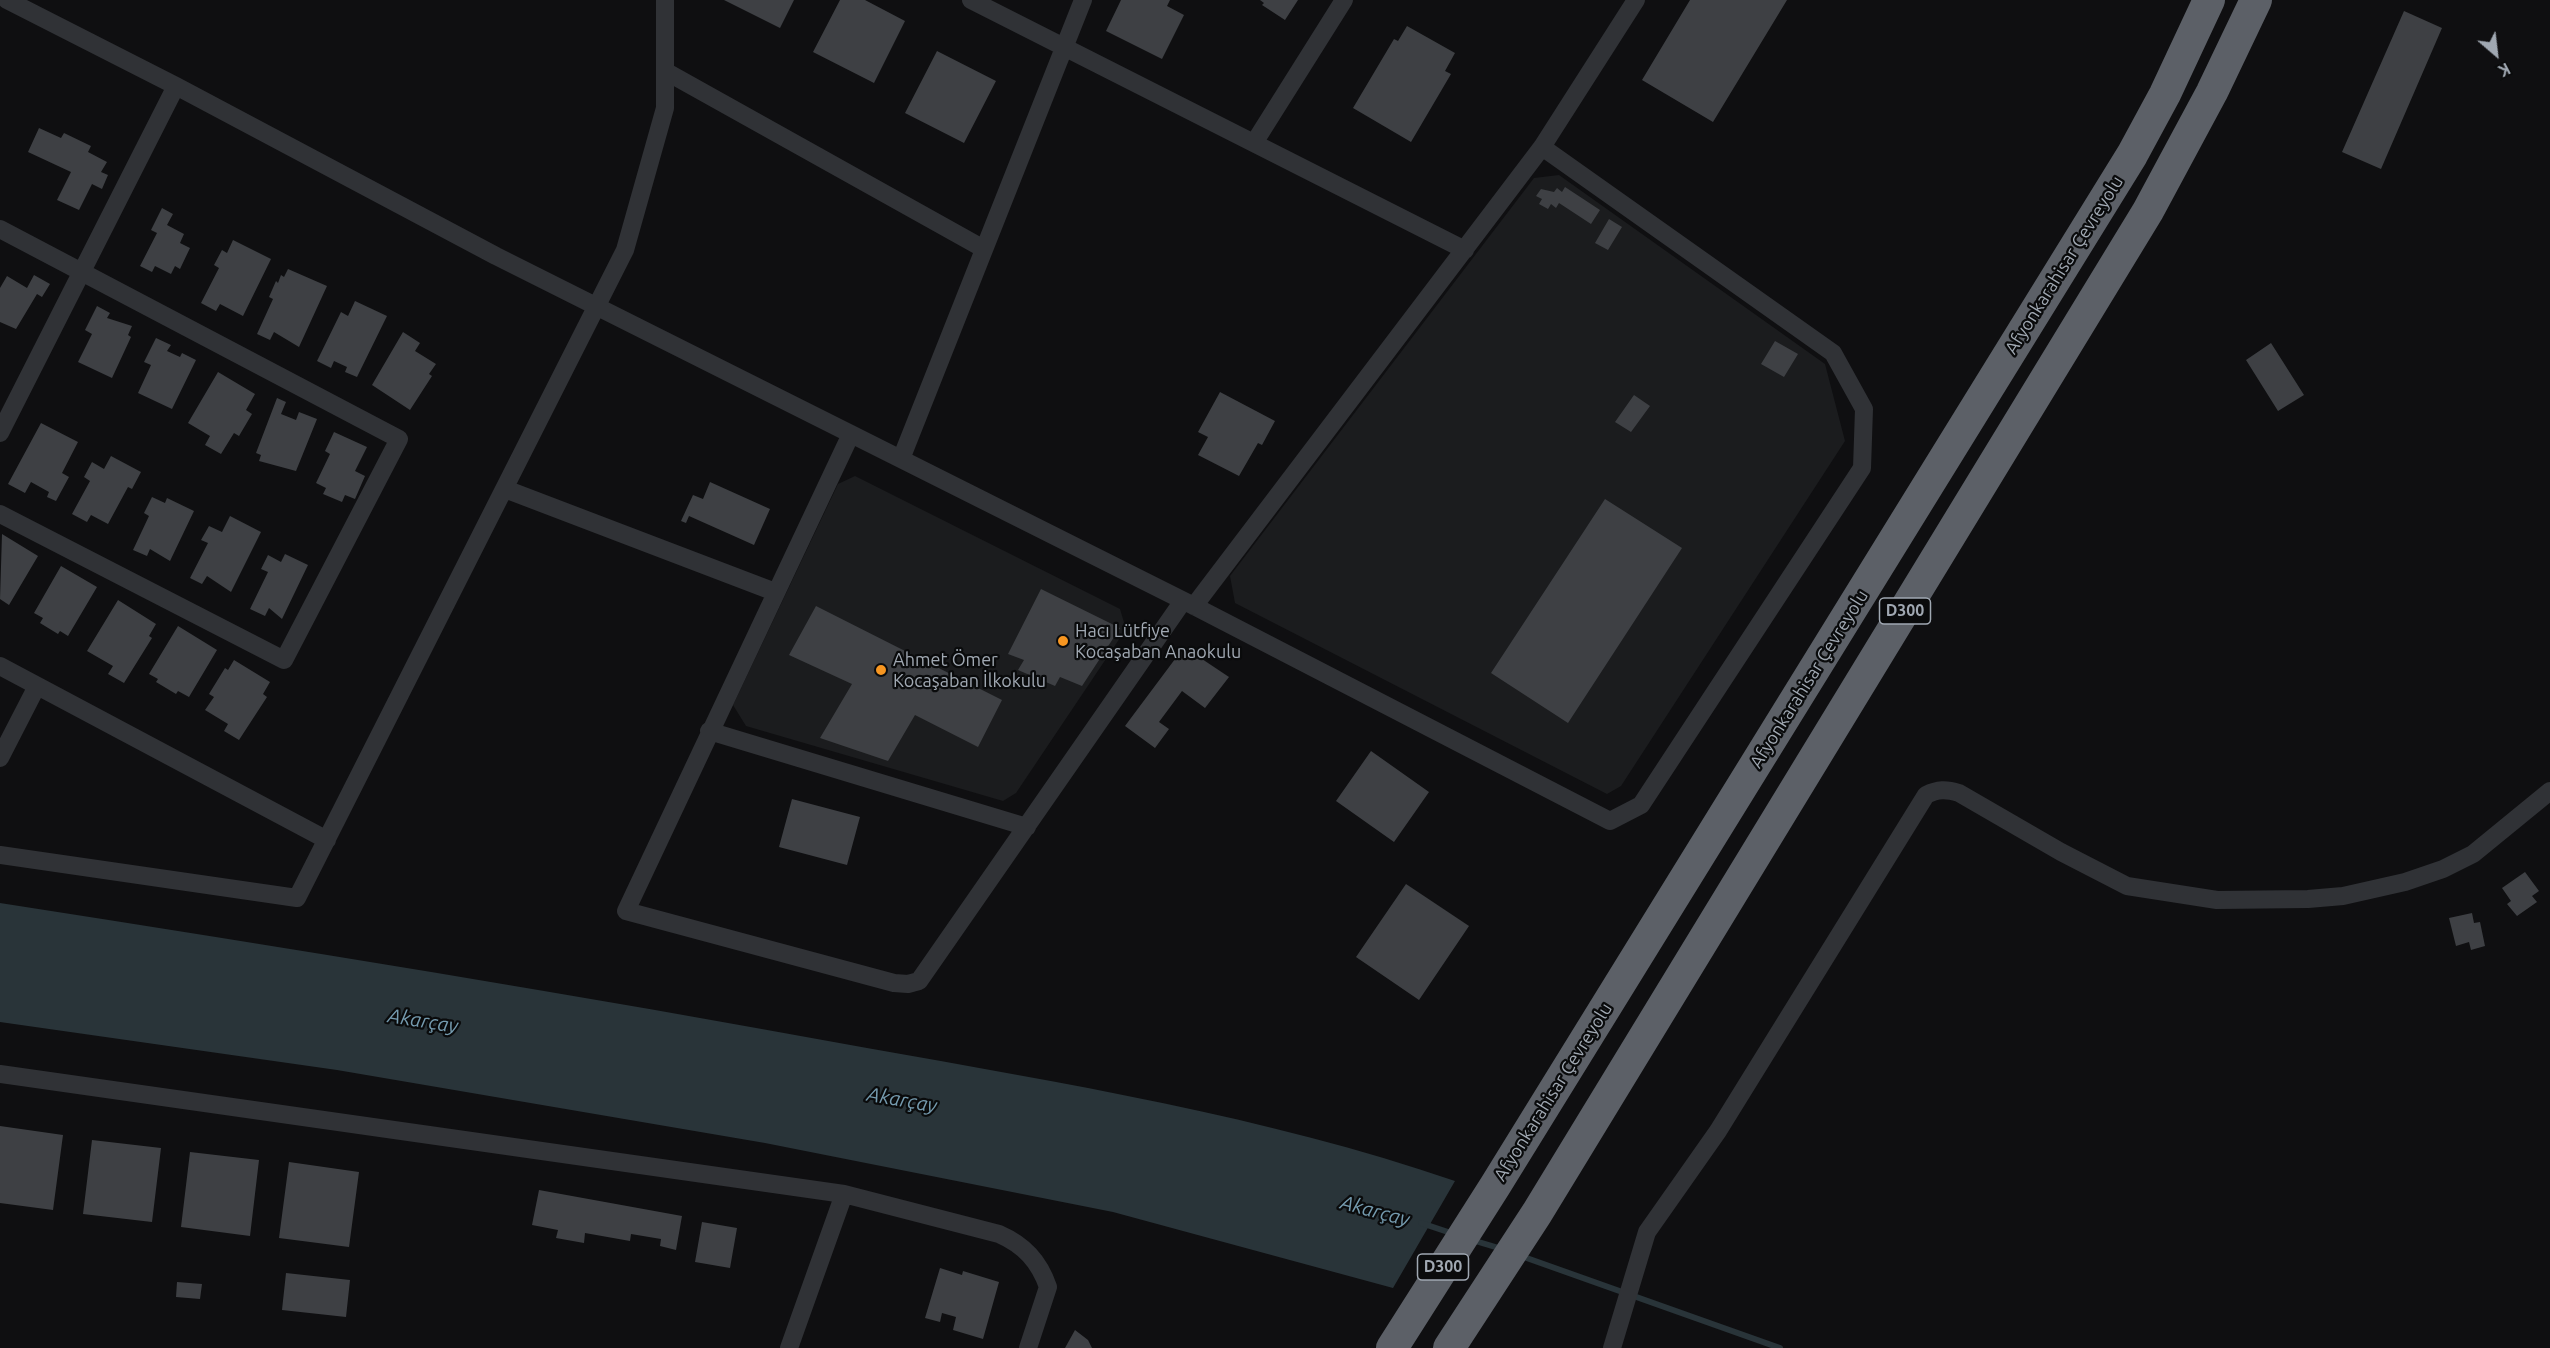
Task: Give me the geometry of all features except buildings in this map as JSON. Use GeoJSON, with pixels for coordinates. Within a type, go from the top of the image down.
{"type":"FeatureCollection","features":[{"type":"Feature","properties":{"kind":"highway","name":"Afyonkarahisar Çevreyolu"},"geometry":{"type":"LineString","coordinates":[[1392,1348],[1495,1186],[2132,155],[2165,94],[2209,0]]}},
{"type":"Feature","properties":{"kind":"highway","name":"D300"},"geometry":{"type":"LineString","coordinates":[[1449,1348],[1537,1212],[2148,212],[2212,92],[2256,0]]}},
{"type":"Feature","properties":{"kind":"street"},"geometry":{"type":"LineString","coordinates":[[7,0],[598,307],[1188,603],[1610,821],[1641,805],[1862,468],[1864,409],[1833,353],[1542,147]]}},
{"type":"Feature","properties":{"kind":"street"},"geometry":{"type":"LineString","coordinates":[[0,855],[297,898],[598,307],[628,239],[665,108],[665,0]]}},
{"type":"Feature","properties":{"kind":"street"},"geometry":{"type":"LineString","coordinates":[[971,0],[1465,250]]}},
{"type":"Feature","properties":{"kind":"street"},"geometry":{"type":"LineString","coordinates":[[901,459],[1083,0]]}},
{"type":"Feature","properties":{"kind":"street"},"geometry":{"type":"LineString","coordinates":[[1254,143],[1344,0]]}},
{"type":"Feature","properties":{"kind":"street"},"geometry":{"type":"LineString","coordinates":[[851,434],[626,910],[894,983],[908,984],[919,981],[926,973],[1027,827],[1188,603],[1465,250],[1542,147],[1636,0]]}},
{"type":"Feature","properties":{"kind":"street"},"geometry":{"type":"LineString","coordinates":[[665,71],[984,249]]}},
{"type":"Feature","properties":{"kind":"street"},"geometry":{"type":"LineString","coordinates":[[0,433],[176,86]]}},
{"type":"Feature","properties":{"kind":"street"},"geometry":{"type":"LineString","coordinates":[[0,229],[399,439],[284,660],[0,514]]}},
{"type":"Feature","properties":{"kind":"street"},"geometry":{"type":"LineString","coordinates":[[505,489],[775,592]]}},
{"type":"Feature","properties":{"kind":"street"},"geometry":{"type":"LineString","coordinates":[[0,666],[327,840]]}},
{"type":"Feature","properties":{"kind":"street"},"geometry":{"type":"LineString","coordinates":[[0,758],[37,686]]}},
{"type":"Feature","properties":{"kind":"street"},"geometry":{"type":"LineString","coordinates":[[709,731],[1027,827]]}},
{"type":"Feature","properties":{"kind":"street"},"geometry":{"type":"LineString","coordinates":[[1612,1348],[1647,1232],[1718,1131],[1919,802],[1935,790],[1947,789],[1959,793],[2061,852],[2127,886],[2217,900],[2308,899],[2343,896],[2405,882],[2443,869],[2473,854],[2550,791]]}},
{"type":"Feature","properties":{"kind":"street"},"geometry":{"type":"LineString","coordinates":[[0,1074],[844,1194],[999,1234],[1022,1246],[1039,1265],[1048,1287],[1028,1348]]}},
{"type":"Feature","properties":{"kind":"street"},"geometry":{"type":"LineString","coordinates":[[789,1348],[844,1194]]}},
{"type":"Feature","properties":{"kind":"shaded area"},"geometry":{"type":"Polygon","coordinates":[[[1559,175],[1825,364],[1845,441],[1621,786],[1607,794],[1235,603],[1230,576],[1534,178],[1559,175]]]}},
{"type":"Feature","properties":{"kind":"shaded area"},"geometry":{"type":"Polygon","coordinates":[[[855,476],[1120,609],[1126,629],[1016,793],[1003,801],[746,726],[733,705],[838,484],[855,476]]]}},
{"type":"Feature","properties":{"kind":"water"},"geometry":{"type":"Polygon","coordinates":[[[0,903],[543,991],[1089,1088],[1164,1103],[1311,1138],[1455,1181],[1393,1288],[1113,1212],[765,1143],[337,1070],[0,1022],[0,903]]]}},
{"type":"Feature","properties":{"kind":"waterway","name":"Akarçay"},"geometry":{"type":"LineString","coordinates":[[1421,1223],[1454,1234]]}},
{"type":"Feature","properties":{"kind":"waterway","name":"Akarçay"},"geometry":{"type":"LineString","coordinates":[[1472,1240],[1502,1249]]}},
{"type":"Feature","properties":{"kind":"waterway","name":"Akarçay"},"geometry":{"type":"LineString","coordinates":[[1521,1256],[1780,1348]]}},
{"type":"Feature","properties":{"kind":"place","name":"Hacı Lütfiye Kocaşaban Anaokulu"},"geometry":{"type":"Point","coordinates":[1063,641]}},
{"type":"Feature","properties":{"kind":"place","name":"Ahmet Ömer Kocaşaban İlkokulu"},"geometry":{"type":"Point","coordinates":[881,670]}}]}
